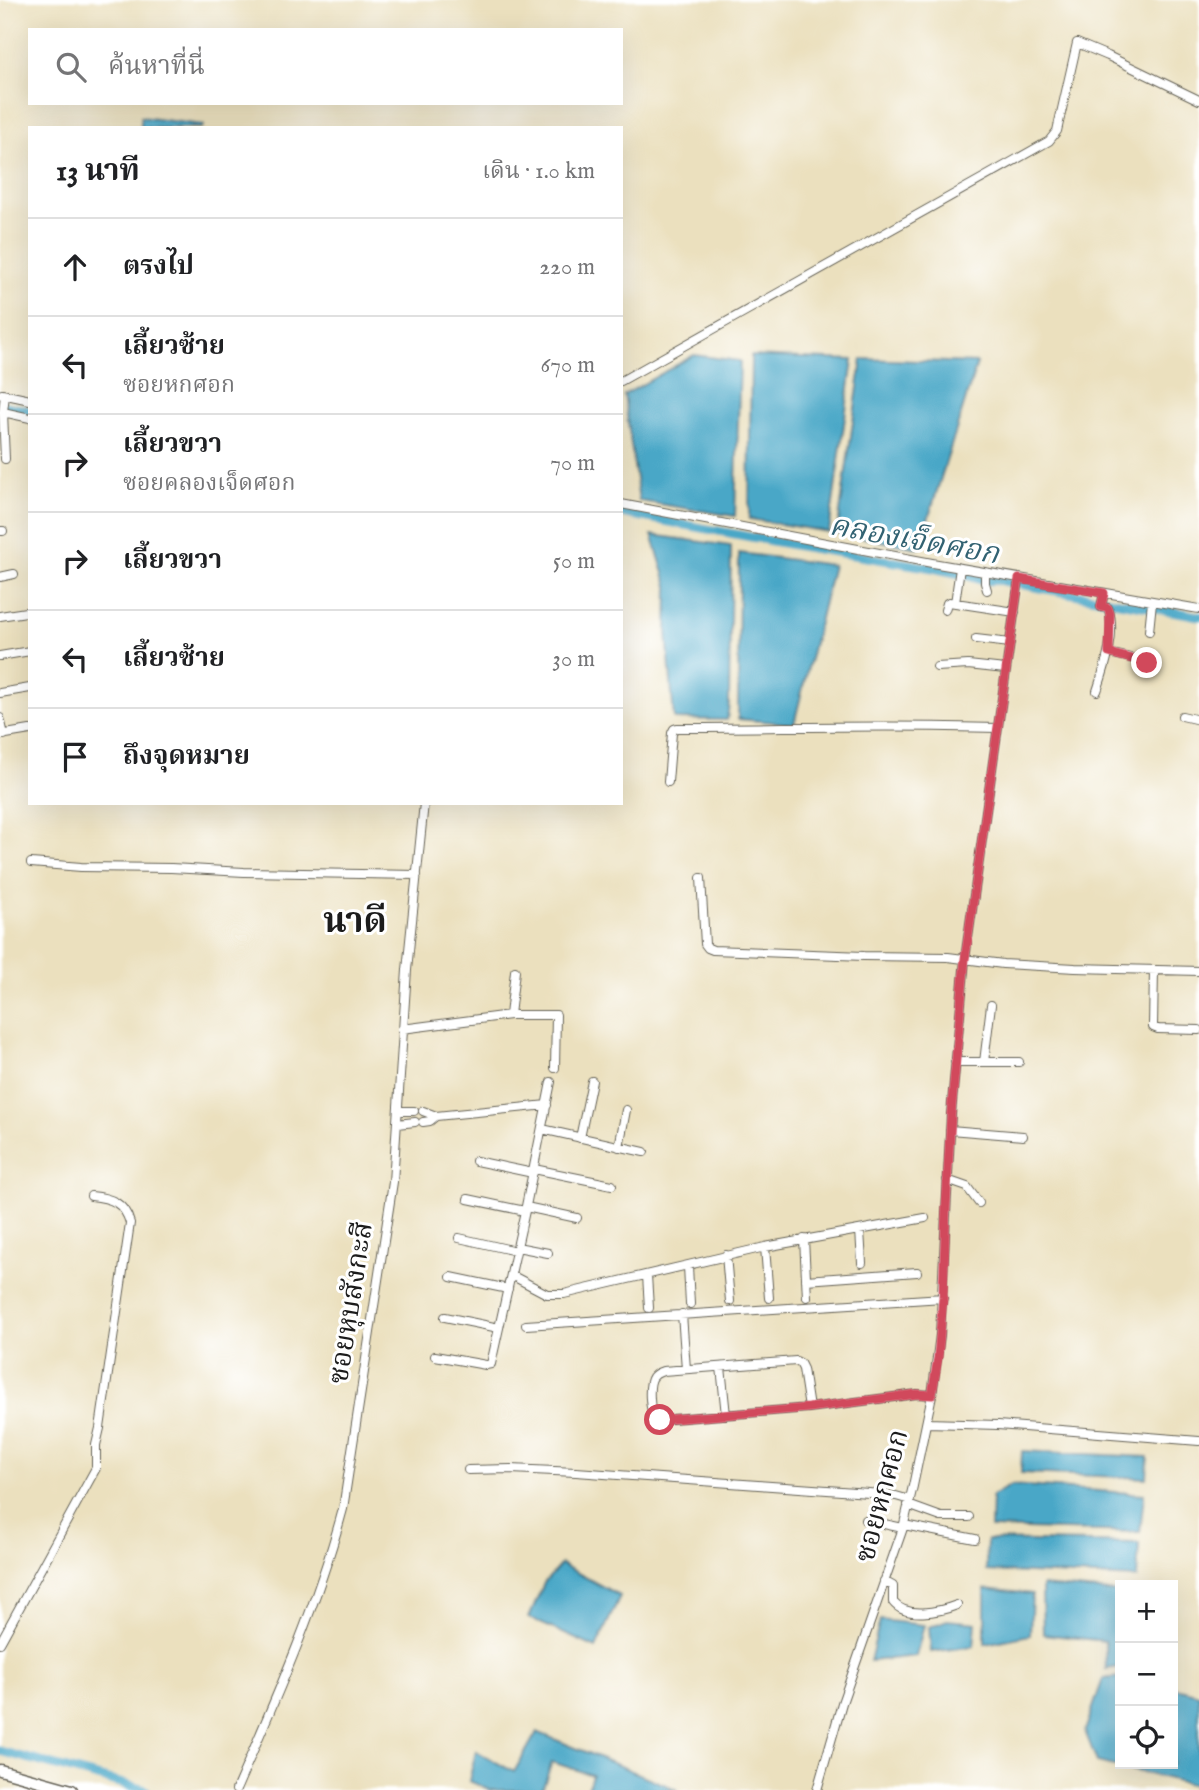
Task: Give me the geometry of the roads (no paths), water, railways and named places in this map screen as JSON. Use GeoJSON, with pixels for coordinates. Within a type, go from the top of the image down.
{"type":"FeatureCollection","features":[{"type":"Feature","properties":{"kind":"street"},"geometry":{"type":"LineString","coordinates":[[623,380],[1049,142],[1057,131],[1077,43],[1108,55],[1199,100]]}},
{"type":"Feature","properties":{"kind":"street"},"geometry":{"type":"LineString","coordinates":[[2,406],[28,400]]}},
{"type":"Feature","properties":{"kind":"street"},"geometry":{"type":"LineString","coordinates":[[2,406],[28,417]]}},
{"type":"Feature","properties":{"kind":"street"},"geometry":{"type":"LineString","coordinates":[[2,406],[5,459]]}},
{"type":"Feature","properties":{"kind":"street"},"geometry":{"type":"LineString","coordinates":[[623,504],[959,573],[986,581],[1019,579],[1103,598],[1199,609]]}},
{"type":"Feature","properties":{"kind":"street"},"geometry":{"type":"LineString","coordinates":[[955,603],[959,573]]}},
{"type":"Feature","properties":{"kind":"street"},"geometry":{"type":"LineString","coordinates":[[0,576],[14,574]]}},
{"type":"Feature","properties":{"kind":"street","name":"ซอยหกศอก"},"geometry":{"type":"LineString","coordinates":[[817,1790],[842,1703],[901,1527],[904,1500],[927,1423],[925,1394],[938,1358],[936,1299],[962,958],[997,728],[999,668],[1003,641],[1008,611],[1019,579]]}},
{"type":"Feature","properties":{"kind":"street"},"geometry":{"type":"LineString","coordinates":[[1097,691],[1109,653],[1110,614],[1108,608],[1101,607],[1103,598]]}},
{"type":"Feature","properties":{"kind":"street"},"geometry":{"type":"LineString","coordinates":[[945,610],[949,602],[1008,611]]}},
{"type":"Feature","properties":{"kind":"street"},"geometry":{"type":"LineString","coordinates":[[1149,631],[1152,602]]}},
{"type":"Feature","properties":{"kind":"street"},"geometry":{"type":"LineString","coordinates":[[0,616],[26,612]]}},
{"type":"Feature","properties":{"kind":"street"},"geometry":{"type":"LineString","coordinates":[[976,639],[1003,641]]}},
{"type":"Feature","properties":{"kind":"street"},"geometry":{"type":"LineString","coordinates":[[0,656],[28,651]]}},
{"type":"Feature","properties":{"kind":"street"},"geometry":{"type":"LineString","coordinates":[[1109,653],[1147,663]]}},
{"type":"Feature","properties":{"kind":"street"},"geometry":{"type":"LineString","coordinates":[[937,667],[968,664],[999,668]]}},
{"type":"Feature","properties":{"kind":"street"},"geometry":{"type":"LineString","coordinates":[[0,693],[28,688]]}},
{"type":"Feature","properties":{"kind":"street"},"geometry":{"type":"LineString","coordinates":[[1182,716],[1199,720]]}},
{"type":"Feature","properties":{"kind":"street"},"geometry":{"type":"LineString","coordinates":[[0,718],[2,735],[28,730]]}},
{"type":"Feature","properties":{"kind":"street"},"geometry":{"type":"LineString","coordinates":[[668,782],[674,729],[893,725],[997,728]]}},
{"type":"Feature","properties":{"kind":"street","name":"ซอยหุบสังกะสี"},"geometry":{"type":"LineString","coordinates":[[236,1790],[308,1620],[343,1509],[393,1182],[411,875],[424,805]]}},
{"type":"Feature","properties":{"kind":"street"},"geometry":{"type":"LineString","coordinates":[[31,863],[80,867],[411,875]]}},
{"type":"Feature","properties":{"kind":"street"},"geometry":{"type":"LineString","coordinates":[[701,878],[704,938],[708,948],[864,956],[948,957],[1003,964],[1199,971]]}},
{"type":"Feature","properties":{"kind":"street"},"geometry":{"type":"LineString","coordinates":[[1154,970],[1153,1027],[1199,1030]]}},
{"type":"Feature","properties":{"kind":"street"},"geometry":{"type":"LineString","coordinates":[[510,1015],[515,971]]}},
{"type":"Feature","properties":{"kind":"street"},"geometry":{"type":"LineString","coordinates":[[984,1062],[991,1005]]}},
{"type":"Feature","properties":{"kind":"street"},"geometry":{"type":"LineString","coordinates":[[402,1029],[510,1015],[556,1015],[555,1068]]}},
{"type":"Feature","properties":{"kind":"street"},"geometry":{"type":"LineString","coordinates":[[955,1062],[1019,1062]]}},
{"type":"Feature","properties":{"kind":"street"},"geometry":{"type":"LineString","coordinates":[[580,1138],[592,1081]]}},
{"type":"Feature","properties":{"kind":"street"},"geometry":{"type":"LineString","coordinates":[[435,1356],[489,1366],[492,1360],[551,1082]]}},
{"type":"Feature","properties":{"kind":"street"},"geometry":{"type":"LineString","coordinates":[[398,1111],[419,1111],[436,1116],[547,1105]]}},
{"type":"Feature","properties":{"kind":"street"},"geometry":{"type":"LineString","coordinates":[[619,1147],[626,1111]]}},
{"type":"Feature","properties":{"kind":"street"},"geometry":{"type":"LineString","coordinates":[[397,1124],[430,1121],[436,1116]]}},
{"type":"Feature","properties":{"kind":"street"},"geometry":{"type":"LineString","coordinates":[[542,1129],[644,1152]]}},
{"type":"Feature","properties":{"kind":"street"},"geometry":{"type":"LineString","coordinates":[[950,1130],[1023,1136]]}},
{"type":"Feature","properties":{"kind":"street"},"geometry":{"type":"LineString","coordinates":[[476,1161],[612,1185]]}},
{"type":"Feature","properties":{"kind":"street"},"geometry":{"type":"LineString","coordinates":[[947,1180],[967,1187],[979,1203]]}},
{"type":"Feature","properties":{"kind":"street"},"geometry":{"type":"LineString","coordinates":[[0,1643],[96,1468],[96,1445],[130,1223],[127,1211],[114,1201],[90,1196]]}},
{"type":"Feature","properties":{"kind":"street"},"geometry":{"type":"LineString","coordinates":[[468,1199],[578,1218]]}},
{"type":"Feature","properties":{"kind":"street"},"geometry":{"type":"LineString","coordinates":[[511,1275],[542,1292],[564,1294],[726,1255],[925,1219]]}},
{"type":"Feature","properties":{"kind":"street"},"geometry":{"type":"LineString","coordinates":[[860,1230],[862,1263]]}},
{"type":"Feature","properties":{"kind":"street"},"geometry":{"type":"LineString","coordinates":[[459,1238],[548,1253]]}},
{"type":"Feature","properties":{"kind":"street"},"geometry":{"type":"LineString","coordinates":[[804,1239],[807,1297]]}},
{"type":"Feature","properties":{"kind":"street"},"geometry":{"type":"LineString","coordinates":[[765,1247],[769,1298]]}},
{"type":"Feature","properties":{"kind":"street"},"geometry":{"type":"LineString","coordinates":[[726,1255],[730,1301]]}},
{"type":"Feature","properties":{"kind":"street"},"geometry":{"type":"LineString","coordinates":[[688,1266],[690,1304]]}},
{"type":"Feature","properties":{"kind":"street"},"geometry":{"type":"LineString","coordinates":[[806,1280],[917,1272]]}},
{"type":"Feature","properties":{"kind":"street"},"geometry":{"type":"LineString","coordinates":[[647,1275],[649,1308]]}},
{"type":"Feature","properties":{"kind":"street"},"geometry":{"type":"LineString","coordinates":[[451,1277],[508,1289]]}},
{"type":"Feature","properties":{"kind":"street"},"geometry":{"type":"LineString","coordinates":[[526,1325],[936,1299]]}},
{"type":"Feature","properties":{"kind":"street"},"geometry":{"type":"LineString","coordinates":[[682,1314],[686,1369]]}},
{"type":"Feature","properties":{"kind":"street"},"geometry":{"type":"LineString","coordinates":[[445,1317],[499,1328]]}},
{"type":"Feature","properties":{"kind":"street"},"geometry":{"type":"LineString","coordinates":[[809,1408],[803,1368],[796,1361],[663,1371],[653,1378],[650,1390],[653,1415],[660,1420],[809,1408],[925,1394]]}},
{"type":"Feature","properties":{"kind":"street"},"geometry":{"type":"LineString","coordinates":[[721,1367],[726,1415]]}},
{"type":"Feature","properties":{"kind":"street"},"geometry":{"type":"LineString","coordinates":[[927,1423],[998,1424],[1199,1441]]}},
{"type":"Feature","properties":{"kind":"street"},"geometry":{"type":"LineString","coordinates":[[468,1471],[511,1469],[576,1472],[904,1500],[941,1517],[969,1517]]}},
{"type":"Feature","properties":{"kind":"street"},"geometry":{"type":"LineString","coordinates":[[865,1520],[975,1539]]}},
{"type":"Feature","properties":{"kind":"street"},"geometry":{"type":"LineString","coordinates":[[884,1581],[894,1588],[893,1602],[898,1608],[928,1613],[957,1605]]}},
{"type":"Feature","properties":{"kind":"street"},"geometry":{"type":"LineString","coordinates":[[0,1770],[72,1790]]}},
{"type":"Feature","properties":{"kind":"water"},"geometry":{"type":"Polygon","coordinates":[[[141,117],[203,125],[203,126],[141,126],[141,117]]]}},
{"type":"Feature","properties":{"kind":"water"},"geometry":{"type":"Polygon","coordinates":[[[694,355],[740,361],[735,516],[639,501],[624,395],[694,355]]]}},
{"type":"Feature","properties":{"kind":"water"},"geometry":{"type":"Polygon","coordinates":[[[751,356],[853,360],[829,532],[749,519],[751,356]]]}},
{"type":"Feature","properties":{"kind":"water"},"geometry":{"type":"Polygon","coordinates":[[[862,359],[977,363],[919,548],[837,533],[862,359]]]}},
{"type":"Feature","properties":{"kind":"water"},"geometry":{"type":"Polygon","coordinates":[[[652,535],[731,546],[727,720],[674,719],[667,633],[668,586],[652,535]]]}},
{"type":"Feature","properties":{"kind":"water"},"geometry":{"type":"Polygon","coordinates":[[[739,553],[833,565],[794,724],[738,719],[739,553]]]}},
{"type":"Feature","properties":{"kind":"water"},"geometry":{"type":"Polygon","coordinates":[[[1022,1451],[1148,1457],[1147,1478],[1021,1473],[1022,1451]]]}},
{"type":"Feature","properties":{"kind":"water"},"geometry":{"type":"Polygon","coordinates":[[[1011,1485],[1144,1494],[1140,1532],[991,1528],[992,1496],[1011,1485]]]}},
{"type":"Feature","properties":{"kind":"water"},"geometry":{"type":"Polygon","coordinates":[[[987,1540],[1139,1543],[1137,1578],[986,1571],[987,1540]]]}},
{"type":"Feature","properties":{"kind":"water"},"geometry":{"type":"Polygon","coordinates":[[[561,1564],[620,1596],[596,1648],[529,1618],[544,1583],[561,1564]]]}},
{"type":"Feature","properties":{"kind":"water"},"geometry":{"type":"Polygon","coordinates":[[[1042,1586],[1115,1593],[1115,1668],[1106,1669],[1105,1641],[1043,1634],[1042,1586]]]}},
{"type":"Feature","properties":{"kind":"water"},"geometry":{"type":"Polygon","coordinates":[[[985,1589],[1032,1594],[1030,1635],[985,1644],[985,1589]]]}},
{"type":"Feature","properties":{"kind":"water"},"geometry":{"type":"Polygon","coordinates":[[[880,1620],[924,1625],[916,1656],[870,1661],[880,1620]]]}},
{"type":"Feature","properties":{"kind":"water"},"geometry":{"type":"Polygon","coordinates":[[[947,1620],[976,1623],[974,1646],[931,1652],[929,1627],[947,1620]]]}},
{"type":"Feature","properties":{"kind":"water"},"geometry":{"type":"Polygon","coordinates":[[[1115,1678],[1115,1766],[1097,1762],[1085,1731],[1103,1679],[1115,1678]]]}},
{"type":"Feature","properties":{"kind":"water"},"geometry":{"type":"Polygon","coordinates":[[[1178,1688],[1199,1694],[1199,1786],[1127,1769],[1178,1769],[1178,1688]]]}},
{"type":"Feature","properties":{"kind":"water"},"geometry":{"type":"Polygon","coordinates":[[[537,1732],[678,1790],[587,1790],[592,1775],[552,1762],[542,1790],[490,1790],[469,1781],[476,1751],[514,1772],[537,1732]]]}},
{"type":"Feature","properties":{"kind":"waterway","name":"คลองเจ็ดศอก"},"geometry":{"type":"LineString","coordinates":[[0,405],[28,411]]}},
{"type":"Feature","properties":{"kind":"waterway","name":"คลองเจ็ดศอก"},"geometry":{"type":"LineString","coordinates":[[623,513],[933,568],[984,581],[999,580],[1199,616]]}},
{"type":"Feature","properties":{"kind":"waterway"},"geometry":{"type":"LineString","coordinates":[[0,1751],[146,1790]]}},
{"type":"Feature","properties":{"kind":"district","name":"นาดี"},"geometry":{"type":"Point","coordinates":[355,922]}}]}
